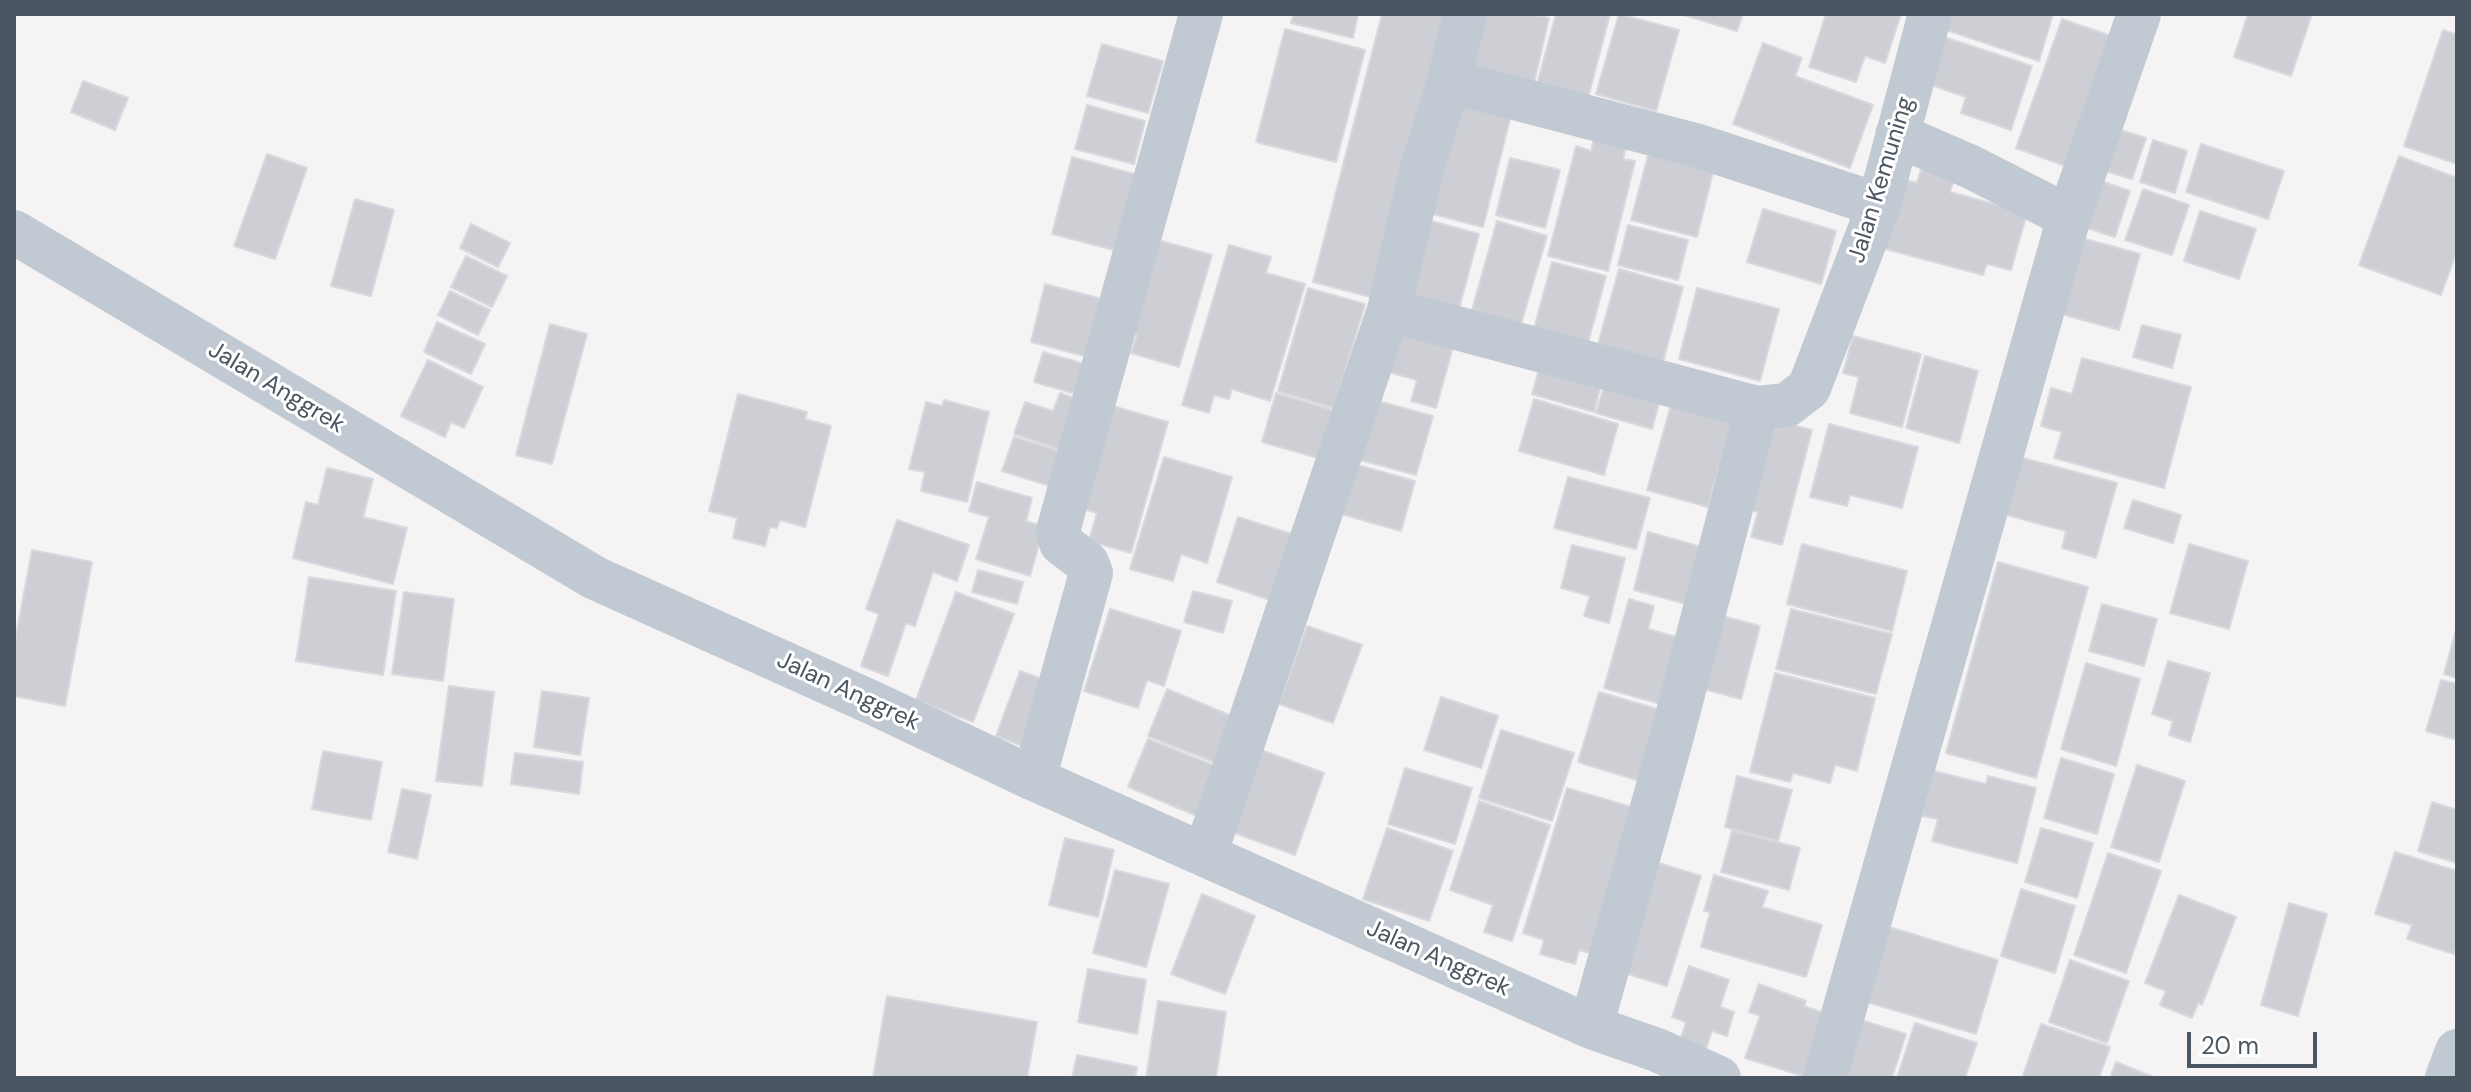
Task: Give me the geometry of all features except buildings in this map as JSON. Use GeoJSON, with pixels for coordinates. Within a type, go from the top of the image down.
{"type":"FeatureCollection","features":[{"type":"Feature","properties":{"kind":"street"},"geometry":{"type":"LineString","coordinates":[[1034,779],[1091,573],[1087,563],[1061,543],[1059,526],[1201,14]]}},
{"type":"Feature","properties":{"kind":"street"},"geometry":{"type":"LineString","coordinates":[[1205,855],[1389,310],[1421,172],[1449,81],[1465,14]]}},
{"type":"Feature","properties":{"kind":"street","name":"Jalan Kemuning"},"geometry":{"type":"LineString","coordinates":[[1757,408],[1787,405],[1809,388],[1879,205],[1930,14]]}},
{"type":"Feature","properties":{"kind":"street"},"geometry":{"type":"LineString","coordinates":[[1825,1078],[2069,217],[2139,14]]}},
{"type":"Feature","properties":{"kind":"street"},"geometry":{"type":"LineString","coordinates":[[1449,81],[1695,145],[1879,205]]}},
{"type":"Feature","properties":{"kind":"street"},"geometry":{"type":"LineString","coordinates":[[1897,135],[1971,167],[2069,217]]}},
{"type":"Feature","properties":{"kind":"street","name":"Jalan Anggrek"},"geometry":{"type":"LineString","coordinates":[[14,232],[595,578],[1034,779],[1591,1027],[1657,1050],[1719,1078]]}},
{"type":"Feature","properties":{"kind":"street"},"geometry":{"type":"LineString","coordinates":[[1389,310],[1757,408],[1676,721],[1591,1027]]}},
{"type":"Feature","properties":{"kind":"street"},"geometry":{"type":"LineString","coordinates":[[2447,1078],[2457,1051]]}}]}
